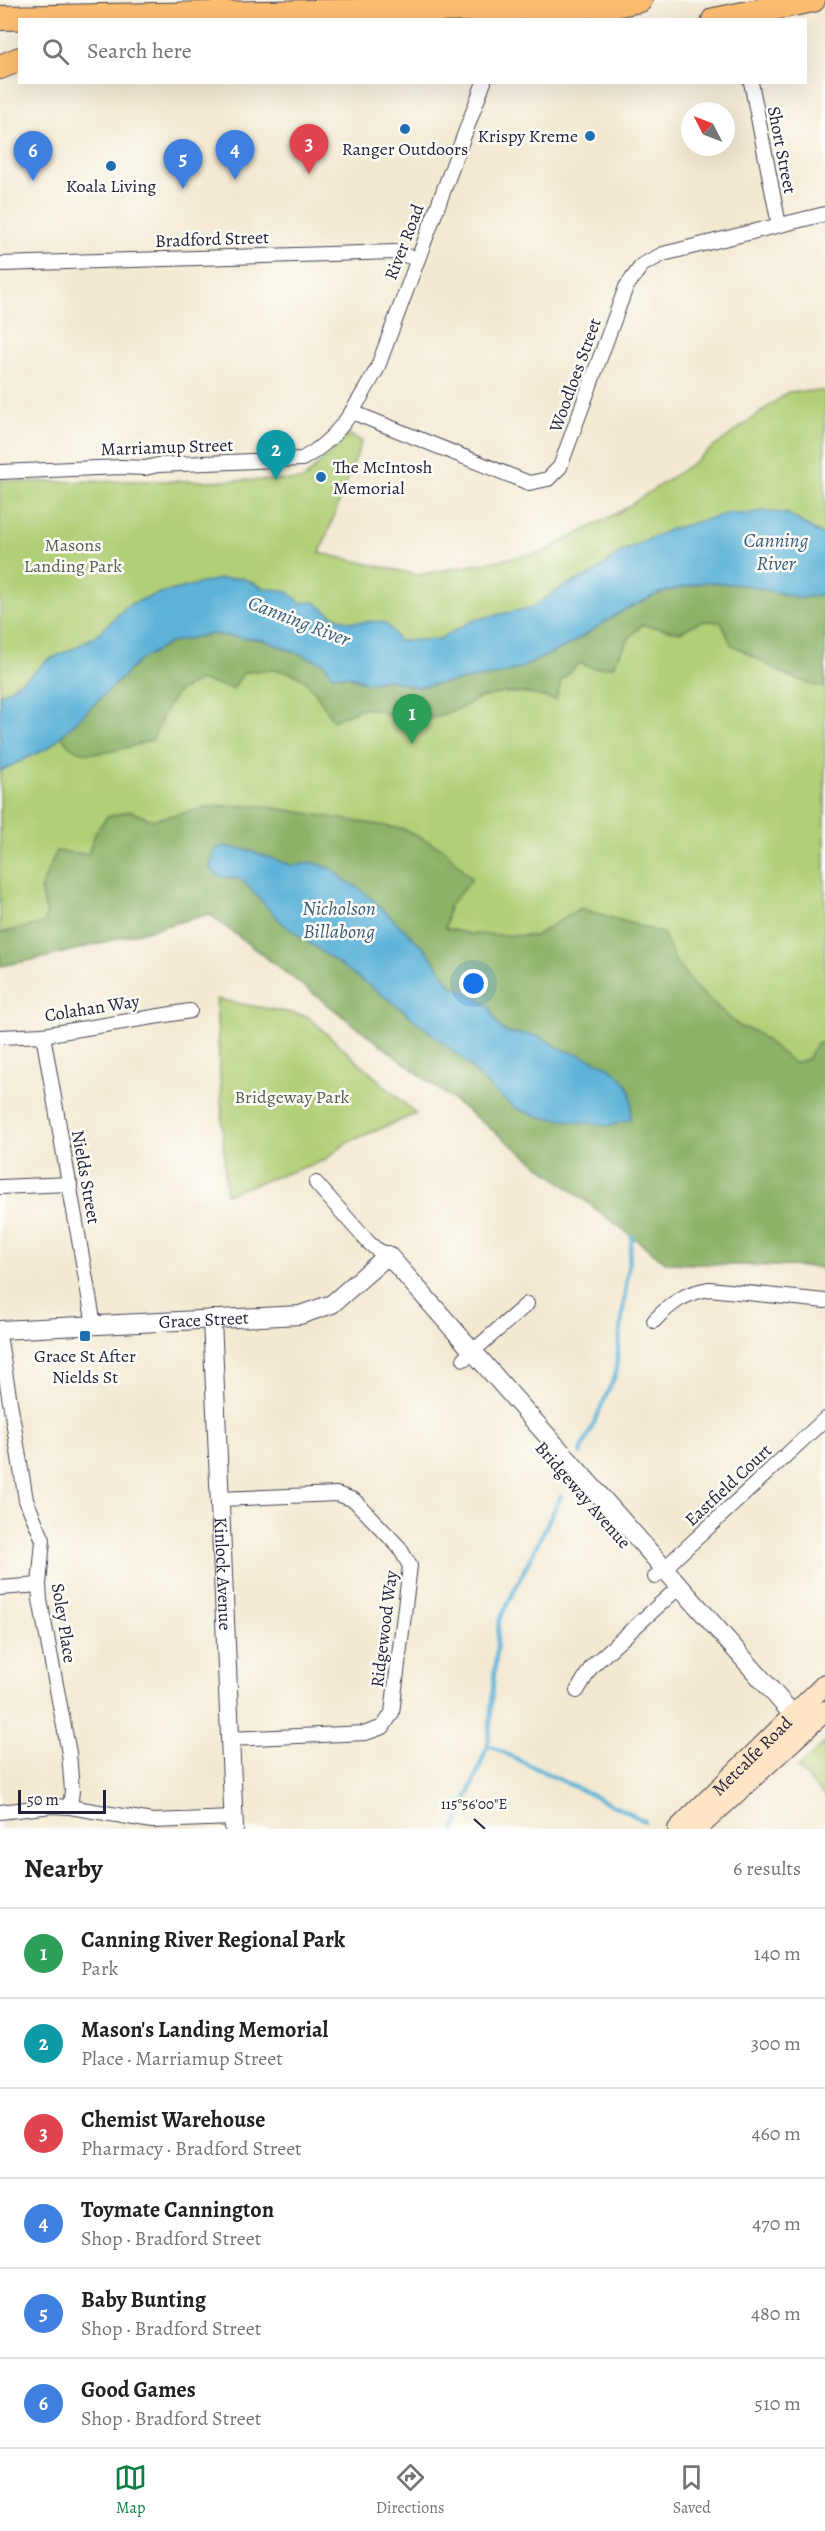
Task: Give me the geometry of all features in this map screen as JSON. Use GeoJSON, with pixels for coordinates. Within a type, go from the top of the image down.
{"type":"FeatureCollection","features":[{"type":"Feature","properties":{"kind":"highway"},"geometry":{"type":"LineString","coordinates":[[0,18],[478,4],[614,5],[640,0]]}},
{"type":"Feature","properties":{"kind":"highway"},"geometry":{"type":"LineString","coordinates":[[738,17],[813,0]]}},
{"type":"Feature","properties":{"kind":"highway"},"geometry":{"type":"LineString","coordinates":[[0,3],[27,18]]}},
{"type":"Feature","properties":{"kind":"highway"},"geometry":{"type":"LineString","coordinates":[[0,51],[18,50]]}},
{"type":"Feature","properties":{"kind":"highway"},"geometry":{"type":"LineString","coordinates":[[0,67],[18,60]]}},
{"type":"Feature","properties":{"kind":"main road","name":"Metcalfe Road"},"geometry":{"type":"LineString","coordinates":[[697,1829],[795,1726],[825,1684]]}},
{"type":"Feature","properties":{"kind":"main road","name":"Metcalfe Road"},"geometry":{"type":"LineString","coordinates":[[678,1829],[795,1726],[825,1711]]}},
{"type":"Feature","properties":{"kind":"street","name":"River Road"},"geometry":{"type":"LineString","coordinates":[[352,412],[376,369],[483,84]]}},
{"type":"Feature","properties":{"kind":"street","name":"Short Street"},"geometry":{"type":"LineString","coordinates":[[751,84],[779,225]]}},
{"type":"Feature","properties":{"kind":"street","name":"Woodloes Street"},"geometry":{"type":"LineString","coordinates":[[352,412],[529,483],[548,479],[560,467],[626,287],[642,265],[663,254],[825,214]]}},
{"type":"Feature","properties":{"kind":"street","name":"Bradford Street"},"geometry":{"type":"LineString","coordinates":[[2,263],[395,252],[417,259]]}},
{"type":"Feature","properties":{"kind":"street","name":"Marriamup Street"},"geometry":{"type":"LineString","coordinates":[[0,472],[145,468],[158,465],[302,459],[316,452],[331,440],[352,412]]}},
{"type":"Feature","properties":{"kind":"street","name":"Colahan Way"},"geometry":{"type":"LineString","coordinates":[[0,1037],[43,1035],[190,1011]]}},
{"type":"Feature","properties":{"kind":"street","name":"Nields Street"},"geometry":{"type":"LineString","coordinates":[[43,1035],[94,1325]]}},
{"type":"Feature","properties":{"kind":"street","name":"Bridgeway Avenue"},"geometry":{"type":"LineString","coordinates":[[316,1183],[795,1726]]}},
{"type":"Feature","properties":{"kind":"street"},"geometry":{"type":"LineString","coordinates":[[0,1187],[70,1184]]}},
{"type":"Feature","properties":{"kind":"street","name":"Grace Street"},"geometry":{"type":"LineString","coordinates":[[0,1330],[300,1315],[322,1308],[338,1299],[381,1256]]}},
{"type":"Feature","properties":{"kind":"street"},"geometry":{"type":"LineString","coordinates":[[654,1321],[672,1302],[693,1291],[710,1289],[825,1301]]}},
{"type":"Feature","properties":{"kind":"street"},"geometry":{"type":"LineString","coordinates":[[468,1355],[527,1304]]}},
{"type":"Feature","properties":{"kind":"street","name":"Kinlock Avenue"},"geometry":{"type":"LineString","coordinates":[[212,1319],[234,1824]]}},
{"type":"Feature","properties":{"kind":"street","name":"Soley Place"},"geometry":{"type":"LineString","coordinates":[[0,1341],[26,1500],[43,1540],[39,1585],[69,1753],[72,1791],[70,1807]]}},
{"type":"Feature","properties":{"kind":"street","name":"Eastfield Court"},"geometry":{"type":"LineString","coordinates":[[660,1573],[825,1419]]}},
{"type":"Feature","properties":{"kind":"street","name":"Ridgewood Way"},"geometry":{"type":"LineString","coordinates":[[220,1499],[337,1494],[354,1500],[399,1547],[411,1566],[392,1713],[383,1726],[366,1733],[230,1739]]}},
{"type":"Feature","properties":{"kind":"street"},"geometry":{"type":"LineString","coordinates":[[0,1588],[39,1585]]}},
{"type":"Feature","properties":{"kind":"street"},"geometry":{"type":"LineString","coordinates":[[577,1691],[592,1666],[675,1591]]}},
{"type":"Feature","properties":{"kind":"street"},"geometry":{"type":"LineString","coordinates":[[0,1812],[26,1807],[70,1807],[152,1825],[234,1824]]}},
{"type":"Feature","properties":{"kind":"green space","name":"Masons Landing Park"},"geometry":{"type":"Polygon","coordinates":[[[825,391],[825,1272],[818,1267],[667,1263],[209,914],[51,956],[0,966],[0,479],[21,482],[303,480],[349,435],[362,441],[320,553],[418,575],[544,552],[621,511],[684,469],[788,392],[825,391]]]}},
{"type":"Feature","properties":{"kind":"green space"},"geometry":{"type":"Polygon","coordinates":[[[705,582],[746,585],[800,598],[825,594],[825,687],[786,675],[731,644],[721,622],[701,621],[680,632],[642,625],[630,637],[613,666],[594,668],[579,663],[561,681],[556,700],[526,693],[503,693],[479,698],[461,708],[429,719],[399,718],[373,709],[359,709],[333,721],[316,693],[298,676],[276,670],[261,671],[243,673],[233,689],[199,680],[178,692],[168,706],[152,740],[122,749],[88,753],[71,747],[61,736],[140,660],[172,642],[211,634],[263,640],[324,663],[333,675],[350,676],[368,683],[385,679],[417,687],[492,676],[521,668],[572,643],[624,610],[660,593],[705,582]]]}},
{"type":"Feature","properties":{"kind":"green space"},"geometry":{"type":"Polygon","coordinates":[[[212,806],[262,806],[403,829],[444,849],[472,879],[449,906],[445,928],[469,934],[535,936],[580,908],[663,933],[674,959],[694,986],[740,1027],[754,1031],[794,1063],[808,1059],[816,1043],[825,1043],[825,1272],[818,1267],[667,1263],[209,914],[51,956],[0,966],[0,933],[44,923],[47,914],[40,890],[56,851],[88,854],[96,831],[107,817],[130,811],[152,820],[212,806]]]}},
{"type":"Feature","properties":{"kind":"green space","name":"Bridgeway Park"},"geometry":{"type":"Polygon","coordinates":[[[216,999],[307,1016],[416,1114],[348,1142],[325,1160],[226,1194],[216,999]]]}},
{"type":"Feature","properties":{"kind":"green space"},"geometry":{"type":"Polygon","coordinates":[[[825,1743],[825,1797],[797,1768],[825,1743]]]}},
{"type":"Feature","properties":{"kind":"water","name":"Canning River"},"geometry":{"type":"Polygon","coordinates":[[[764,511],[788,514],[825,537],[825,594],[800,598],[746,585],[705,582],[660,593],[624,610],[572,643],[521,668],[492,676],[417,687],[385,679],[368,683],[350,676],[333,675],[324,663],[263,640],[211,634],[172,642],[140,660],[50,747],[0,771],[0,695],[32,674],[46,661],[98,634],[128,605],[157,594],[219,579],[242,578],[264,588],[287,591],[301,603],[315,602],[342,620],[380,621],[388,626],[398,641],[439,639],[474,620],[533,607],[559,589],[594,573],[621,552],[671,529],[730,513],[745,514],[764,511]]]}},
{"type":"Feature","properties":{"kind":"water","name":"Nicholson Billabong"},"geometry":{"type":"Polygon","coordinates":[[[223,846],[247,850],[294,866],[313,862],[332,869],[362,890],[427,951],[451,985],[490,1007],[499,1027],[504,1031],[539,1037],[564,1050],[593,1059],[611,1068],[625,1082],[630,1091],[631,1119],[609,1126],[541,1117],[517,1109],[493,1091],[465,1061],[399,1007],[283,924],[241,879],[221,877],[210,869],[214,851],[223,846]]]}},
{"type":"Feature","properties":{"kind":"waterway"},"geometry":{"type":"LineString","coordinates":[[580,1454],[615,1376],[632,1236]]}},
{"type":"Feature","properties":{"kind":"waterway"},"geometry":{"type":"LineString","coordinates":[[455,1829],[488,1745],[499,1621],[561,1496]]}},
{"type":"Feature","properties":{"kind":"waterway"},"geometry":{"type":"LineString","coordinates":[[488,1745],[645,1821]]}},
{"type":"Feature","properties":{"kind":"place","name":"Ranger Outdoors"},"geometry":{"type":"Point","coordinates":[405,129]}},
{"type":"Feature","properties":{"kind":"place","name":"Krispy Kreme"},"geometry":{"type":"Point","coordinates":[590,136]}},
{"type":"Feature","properties":{"kind":"place","name":"Koala Living"},"geometry":{"type":"Point","coordinates":[111,166]}},
{"type":"Feature","properties":{"kind":"place","name":"Chemist Warehouse"},"geometry":{"type":"Point","coordinates":[309,174]}},
{"type":"Feature","properties":{"kind":"place","name":"Toymate Cannington"},"geometry":{"type":"Point","coordinates":[235,180]}},
{"type":"Feature","properties":{"kind":"place","name":"Good Games"},"geometry":{"type":"Point","coordinates":[33,181]}},
{"type":"Feature","properties":{"kind":"place","name":"Baby Bunting"},"geometry":{"type":"Point","coordinates":[183,189]}},
{"type":"Feature","properties":{"kind":"place","name":"The McIntosh Memorial"},"geometry":{"type":"Point","coordinates":[321,477]}},
{"type":"Feature","properties":{"kind":"place","name":"Mason's Landing Memorial"},"geometry":{"type":"Point","coordinates":[276,480]}},
{"type":"Feature","properties":{"kind":"place","name":"Canning River Regional Park"},"geometry":{"type":"Point","coordinates":[412,744]}},
{"type":"Feature","properties":{"kind":"place","name":"Grace St After Nields St"},"geometry":{"type":"Point","coordinates":[85,1336]}}]}
